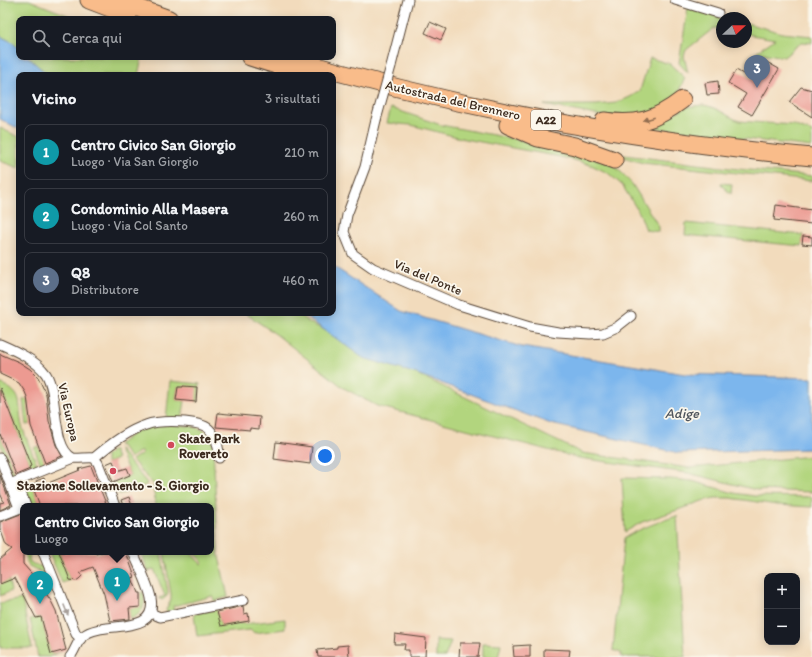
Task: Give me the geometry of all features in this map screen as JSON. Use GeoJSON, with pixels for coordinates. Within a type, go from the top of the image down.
{"type":"FeatureCollection","features":[{"type":"Feature","properties":{"kind":"highway"},"geometry":{"type":"LineString","coordinates":[[89,0],[130,16]]}},
{"type":"Feature","properties":{"kind":"highway"},"geometry":{"type":"LineString","coordinates":[[116,0],[161,16]]}},
{"type":"Feature","properties":{"kind":"highway"},"geometry":{"type":"LineString","coordinates":[[260,60],[299,72]]}},
{"type":"Feature","properties":{"kind":"highway","name":"Autostrada del Brennero"},"geometry":{"type":"LineString","coordinates":[[296,60],[334,72]]}},
{"type":"Feature","properties":{"kind":"highway","name":"Autostrada del Brennero"},"geometry":{"type":"LineString","coordinates":[[336,73],[460,103],[566,124],[657,139],[812,157]]}},
{"type":"Feature","properties":{"kind":"highway","name":"Autostrada del Brennero"},"geometry":{"type":"LineString","coordinates":[[336,83],[404,102],[508,125],[700,156],[812,168]]}},
{"type":"Feature","properties":{"kind":"highway"},"geometry":{"type":"LineString","coordinates":[[539,119],[560,116],[617,122],[636,122],[665,113],[682,100]]}},
{"type":"Feature","properties":{"kind":"highway"},"geometry":{"type":"LineString","coordinates":[[508,125],[538,138],[590,150],[614,160]]}},
{"type":"Feature","properties":{"kind":"street","name":"Via del Ponte"},"geometry":{"type":"LineString","coordinates":[[408,0],[365,167],[347,215],[344,232],[353,254],[373,268],[453,302],[530,327],[558,332],[590,334],[603,333],[617,327],[630,316]]}},
{"type":"Feature","properties":{"kind":"street"},"geometry":{"type":"LineString","coordinates":[[675,0],[716,12]]}},
{"type":"Feature","properties":{"kind":"street","name":"Via Europa"},"geometry":{"type":"LineString","coordinates":[[0,344],[35,363],[46,375],[51,386],[58,431],[62,445],[66,453],[74,458]]}},
{"type":"Feature","properties":{"kind":"street"},"geometry":{"type":"LineString","coordinates":[[114,503],[98,463],[94,458],[106,448],[134,430],[147,424],[170,422],[204,425],[209,429],[216,441],[219,458]]}},
{"type":"Feature","properties":{"kind":"street","name":"Via Europa"},"geometry":{"type":"LineString","coordinates":[[14,483],[74,458],[94,458]]}},
{"type":"Feature","properties":{"kind":"street"},"geometry":{"type":"LineString","coordinates":[[1,463],[14,483],[22,503]]}},
{"type":"Feature","properties":{"kind":"street"},"geometry":{"type":"LineString","coordinates":[[0,516],[20,508]]}},
{"type":"Feature","properties":{"kind":"street"},"geometry":{"type":"LineString","coordinates":[[44,555],[76,634],[81,639]]}},
{"type":"Feature","properties":{"kind":"street"},"geometry":{"type":"LineString","coordinates":[[71,656],[81,639],[96,629],[138,624],[149,616],[151,612],[151,596],[134,555]]}},
{"type":"Feature","properties":{"kind":"street"},"geometry":{"type":"LineString","coordinates":[[151,612],[160,616],[244,600]]}},
{"type":"Feature","properties":{"kind":"green space"},"geometry":{"type":"Polygon","coordinates":[[[0,0],[29,0],[69,16],[16,16],[16,46],[12,42],[0,36],[0,0]]]}},
{"type":"Feature","properties":{"kind":"green space"},"geometry":{"type":"Polygon","coordinates":[[[688,8],[716,15],[716,28],[714,28],[686,50],[684,56],[688,73],[679,63],[688,8]]]}},
{"type":"Feature","properties":{"kind":"green space"},"geometry":{"type":"Polygon","coordinates":[[[752,25],[782,33],[812,36],[812,43],[802,42],[784,57],[756,52],[775,39],[752,35],[752,25]]]}},
{"type":"Feature","properties":{"kind":"green space"},"geometry":{"type":"Polygon","coordinates":[[[650,58],[670,64],[685,78],[677,95],[662,110],[620,118],[544,105],[596,105],[616,103],[630,97],[640,91],[650,58]]]}},
{"type":"Feature","properties":{"kind":"green space"},"geometry":{"type":"Polygon","coordinates":[[[31,60],[141,60],[139,72],[45,72],[31,60]]]}},
{"type":"Feature","properties":{"kind":"green space"},"geometry":{"type":"Polygon","coordinates":[[[703,105],[739,121],[793,125],[812,132],[812,147],[648,127],[686,107],[703,105]]]}},
{"type":"Feature","properties":{"kind":"green space"},"geometry":{"type":"Polygon","coordinates":[[[391,108],[441,125],[561,148],[612,164],[632,184],[659,227],[659,232],[646,230],[640,214],[622,185],[608,173],[591,165],[571,159],[465,139],[411,125],[387,123],[391,108]]]}},
{"type":"Feature","properties":{"kind":"green space"},"geometry":{"type":"Polygon","coordinates":[[[0,128],[16,136],[16,167],[0,161],[0,128]]]}},
{"type":"Feature","properties":{"kind":"green space"},"geometry":{"type":"Polygon","coordinates":[[[624,155],[738,169],[812,176],[812,181],[643,163],[623,157],[624,155]]]}},
{"type":"Feature","properties":{"kind":"green space"},"geometry":{"type":"Polygon","coordinates":[[[721,183],[732,184],[731,194],[721,185],[721,183]]]}},
{"type":"Feature","properties":{"kind":"green space"},"geometry":{"type":"Polygon","coordinates":[[[686,223],[803,235],[802,246],[685,235],[686,223]]]}},
{"type":"Feature","properties":{"kind":"green space"},"geometry":{"type":"Polygon","coordinates":[[[249,316],[300,316],[310,323],[582,453],[689,468],[812,456],[812,492],[757,490],[688,473],[579,458],[377,406],[344,388],[277,335],[249,316]]]}},
{"type":"Feature","properties":{"kind":"green space"},"geometry":{"type":"Polygon","coordinates":[[[170,381],[200,384],[198,402],[196,402],[183,387],[178,387],[176,400],[185,401],[182,420],[166,419],[170,381]]]}},
{"type":"Feature","properties":{"kind":"green space"},"geometry":{"type":"Polygon","coordinates":[[[0,383],[14,392],[19,401],[22,426],[37,464],[32,473],[29,467],[31,466],[0,387],[0,383]]]}},
{"type":"Feature","properties":{"kind":"green space"},"geometry":{"type":"Polygon","coordinates":[[[27,399],[31,424],[26,425],[23,400],[27,399]]]}},
{"type":"Feature","properties":{"kind":"green space"},"geometry":{"type":"Polygon","coordinates":[[[171,424],[190,426],[207,433],[213,444],[218,552],[228,597],[214,601],[213,596],[173,606],[174,611],[167,612],[166,610],[171,600],[171,594],[164,555],[193,555],[201,564],[203,563],[202,561],[196,555],[214,555],[214,503],[156,503],[153,483],[132,460],[142,455],[142,452],[139,452],[130,458],[121,446],[118,445],[135,432],[146,427],[171,424]]]}},
{"type":"Feature","properties":{"kind":"green space"},"geometry":{"type":"Polygon","coordinates":[[[0,434],[17,478],[14,479],[0,443],[0,434]]]}},
{"type":"Feature","properties":{"kind":"green space"},"geometry":{"type":"Polygon","coordinates":[[[38,446],[47,466],[45,467],[40,462],[34,448],[38,446]]]}},
{"type":"Feature","properties":{"kind":"green space"},"geometry":{"type":"Polygon","coordinates":[[[118,448],[147,483],[146,485],[119,495],[113,482],[130,475],[118,448]]]}},
{"type":"Feature","properties":{"kind":"green space"},"geometry":{"type":"Polygon","coordinates":[[[111,451],[114,451],[117,459],[106,464],[106,456],[111,451]]]}},
{"type":"Feature","properties":{"kind":"green space"},"geometry":{"type":"Polygon","coordinates":[[[622,478],[692,481],[734,493],[754,496],[812,497],[812,507],[777,505],[730,498],[715,498],[702,501],[642,522],[625,532],[622,478]]]}},
{"type":"Feature","properties":{"kind":"green space"},"geometry":{"type":"Polygon","coordinates":[[[32,485],[39,503],[31,503],[25,488],[32,485]]]}},
{"type":"Feature","properties":{"kind":"green space"},"geometry":{"type":"Polygon","coordinates":[[[677,516],[685,657],[621,657],[621,653],[613,650],[624,538],[637,531],[677,516]]]}},
{"type":"Feature","properties":{"kind":"green space"},"geometry":{"type":"Polygon","coordinates":[[[25,555],[30,555],[30,562],[37,566],[42,566],[47,575],[29,566],[25,555]]]}},
{"type":"Feature","properties":{"kind":"green space"},"geometry":{"type":"Polygon","coordinates":[[[50,555],[60,555],[70,580],[62,583],[50,555]]]}},
{"type":"Feature","properties":{"kind":"green space"},"geometry":{"type":"Polygon","coordinates":[[[142,555],[162,555],[168,592],[167,596],[162,600],[159,598],[165,596],[154,569],[148,571],[142,555]]]}},
{"type":"Feature","properties":{"kind":"green space"},"geometry":{"type":"Polygon","coordinates":[[[9,580],[11,591],[0,596],[0,584],[9,580]]]}},
{"type":"Feature","properties":{"kind":"green space"},"geometry":{"type":"Polygon","coordinates":[[[37,580],[50,584],[52,589],[46,592],[37,580]]]}},
{"type":"Feature","properties":{"kind":"green space"},"geometry":{"type":"Polygon","coordinates":[[[143,592],[144,605],[138,615],[130,619],[129,608],[140,607],[140,593],[143,592]]]}},
{"type":"Feature","properties":{"kind":"green space"},"geometry":{"type":"Polygon","coordinates":[[[22,599],[32,648],[0,648],[0,603],[22,599]]]}},
{"type":"Feature","properties":{"kind":"green space"},"geometry":{"type":"Polygon","coordinates":[[[217,609],[221,626],[237,623],[244,624],[285,619],[285,629],[255,633],[250,630],[197,636],[194,614],[217,609]]]}},
{"type":"Feature","properties":{"kind":"green space"},"geometry":{"type":"Polygon","coordinates":[[[41,617],[51,654],[62,651],[49,657],[38,657],[30,619],[41,617]]]}},
{"type":"Feature","properties":{"kind":"green space"},"geometry":{"type":"Polygon","coordinates":[[[436,640],[451,641],[445,657],[436,657],[436,640]]]}},
{"type":"Feature","properties":{"kind":"green space"},"geometry":{"type":"Polygon","coordinates":[[[483,643],[501,644],[498,657],[483,657],[483,643]]]}},
{"type":"Feature","properties":{"kind":"water"},"geometry":{"type":"Polygon","coordinates":[[[0,36],[12,42],[16,46],[16,60],[31,60],[45,72],[16,72],[16,127],[0,119],[0,36]]]}},
{"type":"Feature","properties":{"kind":"water","name":"Adige"},"geometry":{"type":"Polygon","coordinates":[[[336,268],[401,311],[522,347],[685,374],[812,378],[812,449],[679,453],[551,424],[417,374],[363,358],[305,316],[336,316],[336,268]]]}},
{"type":"Feature","properties":{"kind":"building"},"geometry":{"type":"Polygon","coordinates":[[[430,22],[446,29],[441,40],[425,33],[430,22]]]}},
{"type":"Feature","properties":{"kind":"building"},"geometry":{"type":"Polygon","coordinates":[[[765,61],[779,69],[752,115],[738,107],[746,94],[728,83],[736,70],[754,80],[765,61]]]}},
{"type":"Feature","properties":{"kind":"building"},"geometry":{"type":"Polygon","coordinates":[[[718,81],[719,94],[707,95],[705,83],[718,81]]]}},
{"type":"Feature","properties":{"kind":"building"},"geometry":{"type":"Polygon","coordinates":[[[801,87],[812,90],[812,117],[789,102],[801,87]]]}},
{"type":"Feature","properties":{"kind":"building"},"geometry":{"type":"Polygon","coordinates":[[[776,205],[812,210],[812,224],[774,220],[776,205]]]}},
{"type":"Feature","properties":{"kind":"building"},"geometry":{"type":"Polygon","coordinates":[[[803,236],[812,237],[812,245],[802,244],[803,236]]]}},
{"type":"Feature","properties":{"kind":"building"},"geometry":{"type":"Polygon","coordinates":[[[0,354],[19,362],[30,369],[38,377],[46,394],[49,421],[56,445],[62,456],[45,463],[31,426],[25,392],[19,383],[0,374],[0,354]]]}},
{"type":"Feature","properties":{"kind":"building"},"geometry":{"type":"Polygon","coordinates":[[[178,387],[197,387],[196,402],[176,400],[178,387]]]}},
{"type":"Feature","properties":{"kind":"building"},"geometry":{"type":"Polygon","coordinates":[[[0,388],[31,466],[29,467],[30,469],[16,475],[0,434],[0,388]]]}},
{"type":"Feature","properties":{"kind":"building"},"geometry":{"type":"Polygon","coordinates":[[[218,413],[260,417],[259,429],[250,428],[250,430],[216,427],[218,413]]]}},
{"type":"Feature","properties":{"kind":"building"},"geometry":{"type":"Polygon","coordinates":[[[276,442],[312,447],[310,464],[274,459],[276,442]]]}},
{"type":"Feature","properties":{"kind":"building","name":"Stazione Sollevamento - S. Giorgio"},"geometry":{"type":"Polygon","coordinates":[[[113,461],[117,471],[127,468],[130,475],[113,482],[106,464],[113,461]]]}},
{"type":"Feature","properties":{"kind":"building"},"geometry":{"type":"Polygon","coordinates":[[[91,466],[106,503],[39,503],[32,485],[37,483],[36,481],[44,478],[46,484],[80,470],[79,469],[91,466]]]}},
{"type":"Feature","properties":{"kind":"building"},"geometry":{"type":"Polygon","coordinates":[[[0,475],[11,505],[0,510],[0,503],[4,502],[0,493],[0,475]]]}},
{"type":"Feature","properties":{"kind":"building"},"geometry":{"type":"Polygon","coordinates":[[[129,497],[131,503],[122,503],[121,500],[129,497]]]}},
{"type":"Feature","properties":{"kind":"building"},"geometry":{"type":"Polygon","coordinates":[[[20,514],[20,555],[23,555],[23,564],[37,580],[56,611],[66,650],[51,654],[41,617],[36,618],[15,578],[0,584],[0,559],[12,549],[6,545],[0,528],[0,522],[20,514]]]}},
{"type":"Feature","properties":{"kind":"building"},"geometry":{"type":"Polygon","coordinates":[[[60,555],[127,555],[135,577],[132,578],[138,593],[140,593],[140,607],[129,608],[130,619],[110,621],[104,594],[93,567],[80,572],[82,576],[76,581],[70,580],[60,555]]]}},
{"type":"Feature","properties":{"kind":"building"},"geometry":{"type":"Polygon","coordinates":[[[243,606],[244,614],[248,613],[249,621],[221,626],[217,612],[243,606]]]}},
{"type":"Feature","properties":{"kind":"building"},"geometry":{"type":"Polygon","coordinates":[[[395,634],[426,638],[425,657],[409,657],[409,650],[404,650],[405,644],[394,644],[395,634]]]}},
{"type":"Feature","properties":{"kind":"building"},"geometry":{"type":"Polygon","coordinates":[[[460,643],[480,643],[478,657],[459,657],[460,643]]]}},
{"type":"Feature","properties":{"kind":"building"},"geometry":{"type":"Polygon","coordinates":[[[348,645],[349,657],[318,657],[317,650],[337,648],[337,646],[348,645]]]}},
{"type":"Feature","properties":{"kind":"building"},"geometry":{"type":"Polygon","coordinates":[[[530,645],[530,657],[514,657],[513,646],[530,645]]]}},
{"type":"Feature","properties":{"kind":"building"},"geometry":{"type":"Polygon","coordinates":[[[544,649],[570,650],[569,657],[544,657],[544,649]]]}},
{"type":"Feature","properties":{"kind":"place","name":"Q8"},"geometry":{"type":"Point","coordinates":[757,88]}},
{"type":"Feature","properties":{"kind":"place","name":"Skate Park Rovereto"},"geometry":{"type":"Point","coordinates":[171,445]}},
{"type":"Feature","properties":{"kind":"place","name":"Stazione Sollevamento - S. Giorgio"},"geometry":{"type":"Point","coordinates":[113,471]}},
{"type":"Feature","properties":{"kind":"place","name":"Centro Civico San Giorgio"},"geometry":{"type":"Point","coordinates":[117,601]}},
{"type":"Feature","properties":{"kind":"place","name":"Condominio Alla Masera"},"geometry":{"type":"Point","coordinates":[40,604]}}]}
